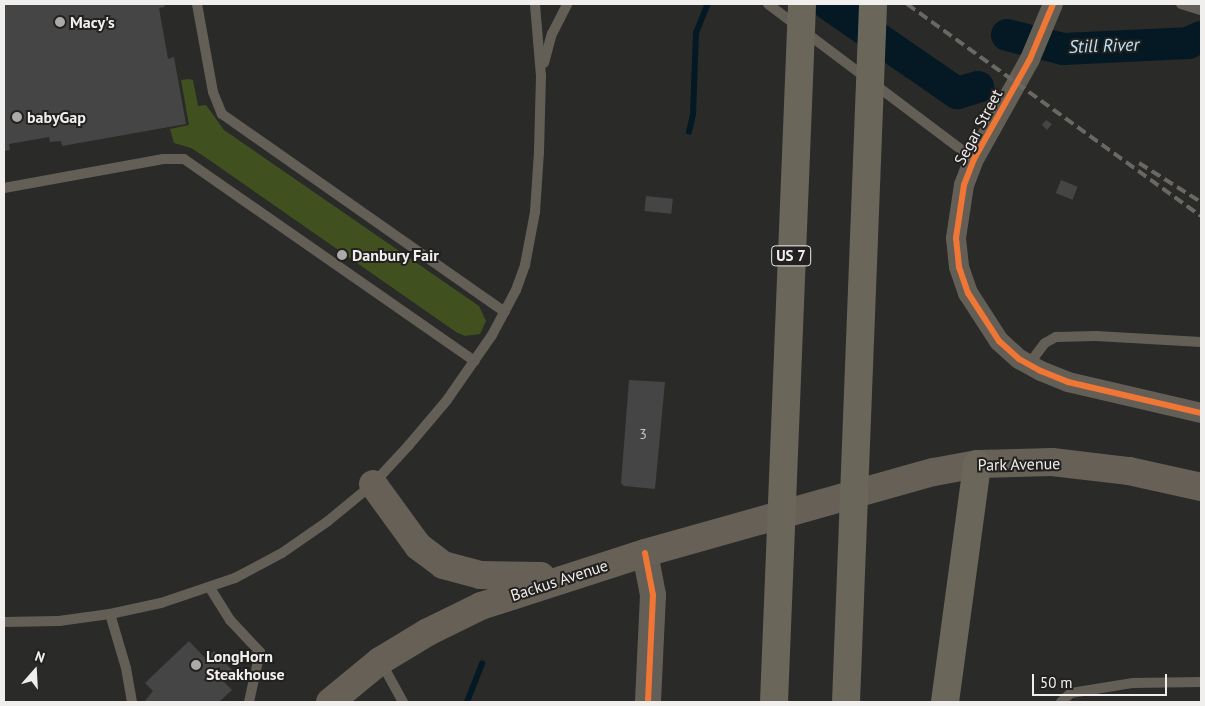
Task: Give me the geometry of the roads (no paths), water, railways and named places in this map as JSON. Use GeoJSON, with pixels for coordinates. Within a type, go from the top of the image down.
{"type":"FeatureCollection","features":[{"type":"Feature","properties":{"kind":"highway"},"geometry":{"type":"LineString","coordinates":[[796,107],[797,4]]}},
{"type":"Feature","properties":{"kind":"highway","name":"US 7"},"geometry":{"type":"LineString","coordinates":[[774,702],[796,107],[802,4]]}},
{"type":"Feature","properties":{"kind":"highway"},"geometry":{"type":"LineString","coordinates":[[846,702],[873,4]]}},
{"type":"Feature","properties":{"kind":"highway"},"geometry":{"type":"LineString","coordinates":[[945,702],[977,464]]}},
{"type":"Feature","properties":{"kind":"highway"},"geometry":{"type":"LineString","coordinates":[[840,702],[851,583]]}},
{"type":"Feature","properties":{"kind":"highway"},"geometry":{"type":"LineString","coordinates":[[764,702],[778,596]]}},
{"type":"Feature","properties":{"kind":"main road","name":"Park Avenue"},"geometry":{"type":"LineString","coordinates":[[810,505],[977,464],[1011,461],[1090,465],[1201,487]]}},
{"type":"Feature","properties":{"kind":"main road"},"geometry":{"type":"LineString","coordinates":[[373,484],[418,546],[443,565],[467,572],[504,577],[573,574]]}},
{"type":"Feature","properties":{"kind":"main road","name":"Backus Avenue"},"geometry":{"type":"LineString","coordinates":[[330,702],[380,661],[428,632],[481,606],[573,574],[810,505]]}},
{"type":"Feature","properties":{"kind":"street","name":"Segar Street"},"geometry":{"type":"LineString","coordinates":[[1051,9],[1030,59],[974,159],[958,211],[959,266],[968,293],[981,318],[999,341],[1029,364],[1068,382],[1201,413]]}},
{"type":"Feature","properties":{"kind":"street"},"geometry":{"type":"LineString","coordinates":[[645,553],[653,595],[648,702]]}},
{"type":"Feature","properties":{"kind":"lane"},"geometry":{"type":"LineString","coordinates":[[196,4],[213,92],[222,114],[505,312]]}},
{"type":"Feature","properties":{"kind":"lane"},"geometry":{"type":"LineString","coordinates":[[4,622],[59,621],[110,614],[161,603],[210,588],[258,567],[282,552],[373,484],[431,419],[475,361],[505,312],[524,265],[535,212],[541,76],[535,4]]}},
{"type":"Feature","properties":{"kind":"lane"},"geometry":{"type":"LineString","coordinates":[[541,76],[552,34],[567,4]]}},
{"type":"Feature","properties":{"kind":"lane"},"geometry":{"type":"LineString","coordinates":[[768,4],[974,159]]}},
{"type":"Feature","properties":{"kind":"lane"},"geometry":{"type":"LineString","coordinates":[[1182,4],[1201,10]]}},
{"type":"Feature","properties":{"kind":"lane"},"geometry":{"type":"LineString","coordinates":[[4,188],[163,159],[184,159],[475,361]]}},
{"type":"Feature","properties":{"kind":"lane"},"geometry":{"type":"LineString","coordinates":[[1029,364],[1045,343],[1056,337],[1096,336],[1201,342]]}},
{"type":"Feature","properties":{"kind":"lane"},"geometry":{"type":"LineString","coordinates":[[210,588],[230,620],[260,652],[249,702]]}},
{"type":"Feature","properties":{"kind":"lane"},"geometry":{"type":"LineString","coordinates":[[110,614],[126,668],[132,702]]}},
{"type":"Feature","properties":{"kind":"lane"},"geometry":{"type":"LineString","coordinates":[[380,661],[403,702]]}},
{"type":"Feature","properties":{"kind":"lane"},"geometry":{"type":"LineString","coordinates":[[1061,702],[1071,693],[1133,683],[1201,682]]}},
{"type":"Feature","properties":{"kind":"waterway"},"geometry":{"type":"LineString","coordinates":[[689,132],[693,115],[696,33],[708,4]]}},
{"type":"Feature","properties":{"kind":"waterway","name":"Still River"},"geometry":{"type":"LineString","coordinates":[[828,4],[957,93],[978,87]]}},
{"type":"Feature","properties":{"kind":"waterway","name":"Still River"},"geometry":{"type":"LineString","coordinates":[[1007,35],[1063,49],[1188,43],[1201,37]]}},
{"type":"Feature","properties":{"kind":"waterway"},"geometry":{"type":"LineString","coordinates":[[467,702],[482,664]]}},
{"type":"Feature","properties":{"kind":"railway"},"geometry":{"type":"LineString","coordinates":[[907,4],[1201,216]]}},
{"type":"Feature","properties":{"kind":"railway"},"geometry":{"type":"LineString","coordinates":[[1139,163],[1201,202]]}},
{"type":"Feature","properties":{"kind":"place","name":"Macy's"},"geometry":{"type":"Point","coordinates":[60,22]}},
{"type":"Feature","properties":{"kind":"place","name":"babyGap"},"geometry":{"type":"Point","coordinates":[17,117]}},
{"type":"Feature","properties":{"kind":"place","name":"Danbury Fair"},"geometry":{"type":"Point","coordinates":[342,255]}},
{"type":"Feature","properties":{"kind":"place","name":"LongHorn Steakhouse"},"geometry":{"type":"Point","coordinates":[196,665]}}]}
